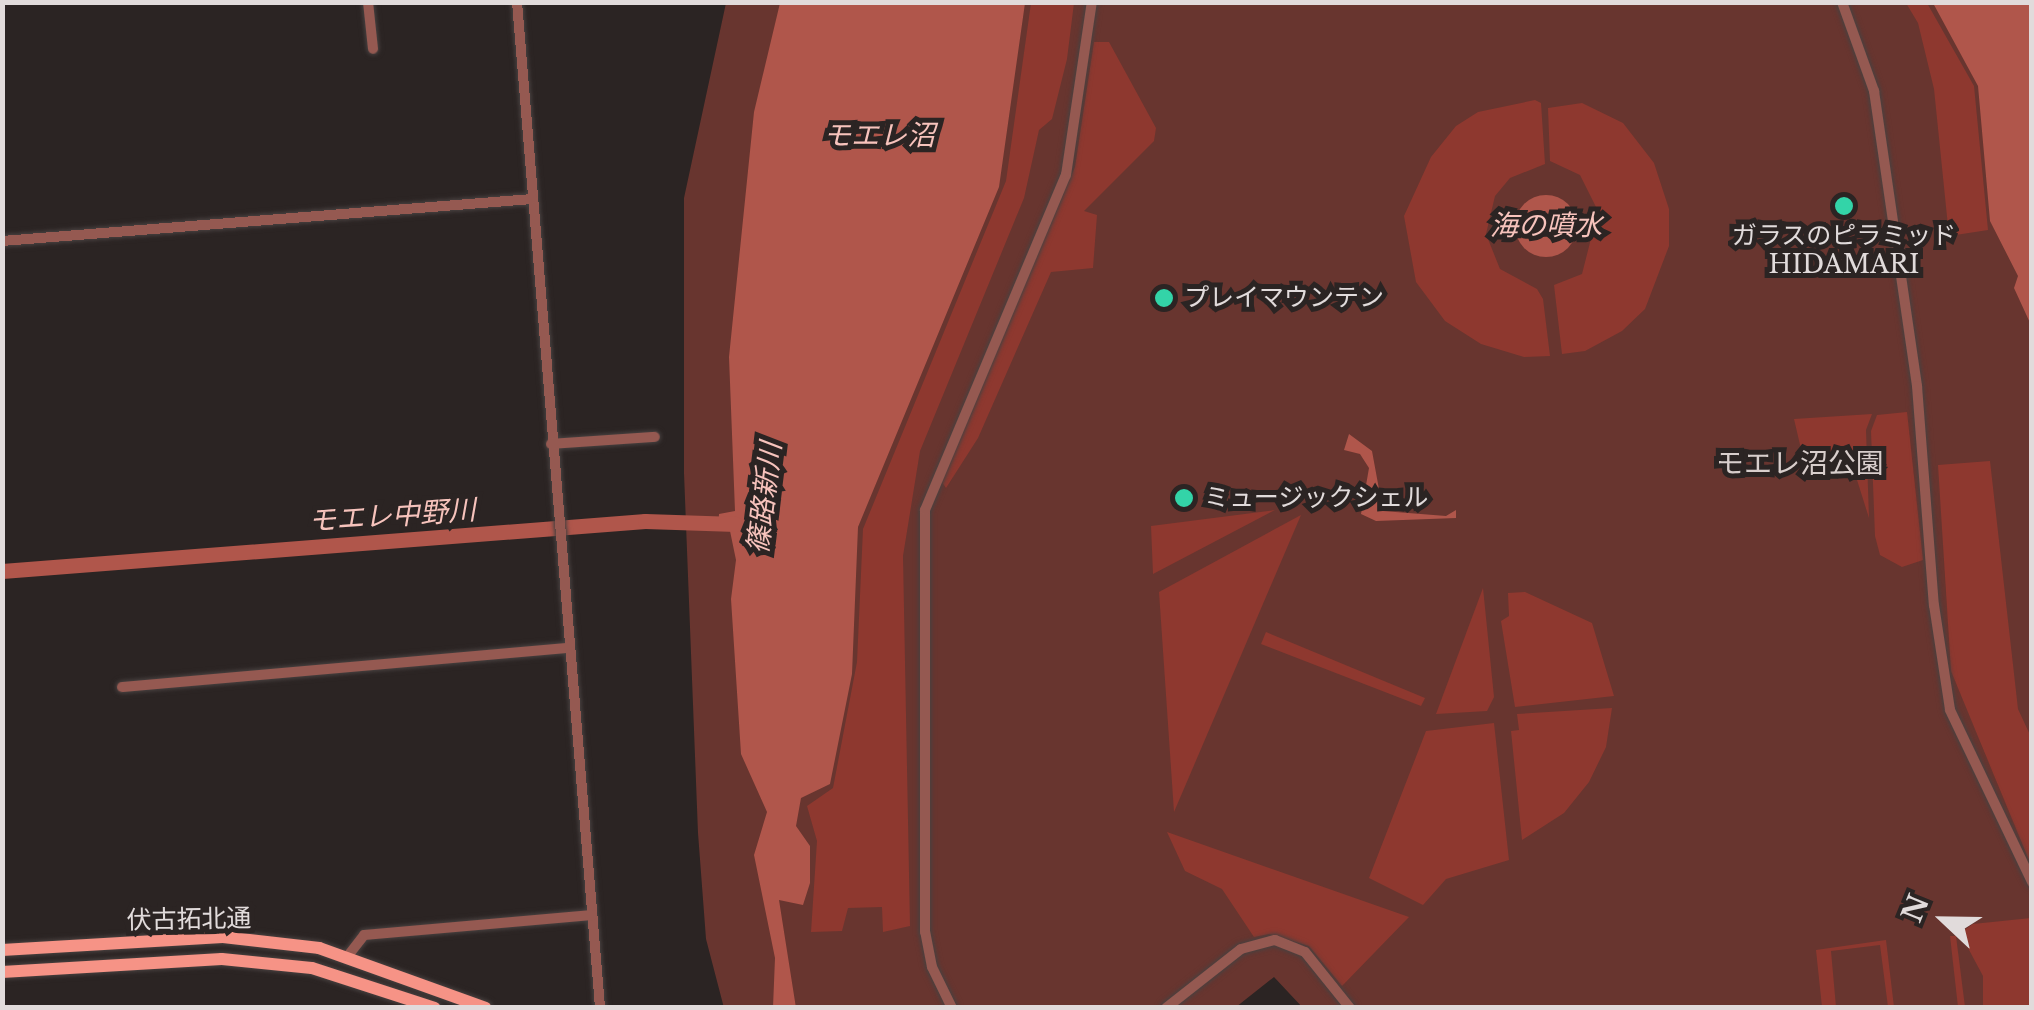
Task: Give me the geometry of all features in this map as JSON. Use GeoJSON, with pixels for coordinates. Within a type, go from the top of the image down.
{"type":"FeatureCollection","features":[{"type":"Feature","properties":{"kind":"main road","name":"伏古拓北通"},"geometry":{"type":"LineString","coordinates":[[2,950],[223,937],[346,957],[486,1008]]}},
{"type":"Feature","properties":{"kind":"main road","name":"伏古拓北通"},"geometry":{"type":"LineString","coordinates":[[2,972],[222,960],[312,968],[435,1008]]}},
{"type":"Feature","properties":{"kind":"street"},"geometry":{"type":"LineString","coordinates":[[368,2],[373,49]]}},
{"type":"Feature","properties":{"kind":"street"},"geometry":{"type":"LineString","coordinates":[[517,2],[556,515],[600,1008]]}},
{"type":"Feature","properties":{"kind":"street"},"geometry":{"type":"LineString","coordinates":[[952,1008],[932,967],[925,932],[925,510],[1066,175],[1092,2]]}},
{"type":"Feature","properties":{"kind":"street"},"geometry":{"type":"LineString","coordinates":[[1842,2],[1874,91],[1917,386],[1947,694],[1964,746],[2032,882]]}},
{"type":"Feature","properties":{"kind":"street"},"geometry":{"type":"LineString","coordinates":[[2,241],[532,198]]}},
{"type":"Feature","properties":{"kind":"street"},"geometry":{"type":"LineString","coordinates":[[551,444],[655,436]]}},
{"type":"Feature","properties":{"kind":"street"},"geometry":{"type":"LineString","coordinates":[[122,687],[567,648]]}},
{"type":"Feature","properties":{"kind":"street"},"geometry":{"type":"LineString","coordinates":[[346,957],[364,935],[592,915]]}},
{"type":"Feature","properties":{"kind":"street"},"geometry":{"type":"LineString","coordinates":[[1166,1008],[1241,948],[1265,940],[1297,946],[1350,1008]]}},
{"type":"Feature","properties":{"kind":"shaded area","name":"モエレ沼公園"},"geometry":{"type":"Polygon","coordinates":[[[726,3],[2031,3],[2031,1007],[1303,1008],[1274,977],[1236,1007],[724,1008],[706,939],[698,833],[684,473],[684,198],[726,3]]]}},
{"type":"Feature","properties":{"kind":"shaded area"},"geometry":{"type":"Polygon","coordinates":[[[1031,3],[1074,3],[1067,59],[1052,119],[1039,130],[1024,198],[920,451],[903,556],[910,926],[883,932],[882,907],[848,908],[842,931],[811,932],[817,841],[807,806],[833,788],[857,662],[863,529],[1006,181],[1031,3]]]}},
{"type":"Feature","properties":{"kind":"shaded area"},"geometry":{"type":"Polygon","coordinates":[[[1906,3],[1927,3],[1974,86],[1988,230],[1949,236],[1934,89],[1918,23],[1906,3]]]}},
{"type":"Feature","properties":{"kind":"shaded area"},"geometry":{"type":"Polygon","coordinates":[[[1094,42],[1109,42],[1156,128],[1154,141],[1084,211],[1097,215],[1093,268],[1051,272],[978,438],[946,488],[941,481],[1075,167],[1094,42]]]}},
{"type":"Feature","properties":{"kind":"shaded area"},"geometry":{"type":"Polygon","coordinates":[[[1535,100],[1541,103],[1545,164],[1510,178],[1495,196],[1486,234],[1500,269],[1537,289],[1543,299],[1550,356],[1524,357],[1481,344],[1445,321],[1416,282],[1404,216],[1431,157],[1456,126],[1478,112],[1535,100]]]}},
{"type":"Feature","properties":{"kind":"shaded area"},"geometry":{"type":"Polygon","coordinates":[[[1582,103],[1623,123],[1654,163],[1669,209],[1669,246],[1645,309],[1622,331],[1585,351],[1562,354],[1554,285],[1582,274],[1598,211],[1580,175],[1550,161],[1548,108],[1582,103]]]}},
{"type":"Feature","properties":{"kind":"shaded area"},"geometry":{"type":"Polygon","coordinates":[[[1907,412],[1923,560],[1902,567],[1880,555],[1875,536],[1871,431],[1877,415],[1907,412]]]}},
{"type":"Feature","properties":{"kind":"shaded area"},"geometry":{"type":"Polygon","coordinates":[[[1872,414],[1866,430],[1869,518],[1852,464],[1830,456],[1816,461],[1801,449],[1794,419],[1872,414]]]}},
{"type":"Feature","properties":{"kind":"shaded area"},"geometry":{"type":"Polygon","coordinates":[[[1990,461],[2018,709],[2031,737],[2031,865],[1951,671],[1938,465],[1990,461]]]}},
{"type":"Feature","properties":{"kind":"shaded area"},"geometry":{"type":"Polygon","coordinates":[[[1275,510],[1153,574],[1151,526],[1275,510]]]}},
{"type":"Feature","properties":{"kind":"shaded area"},"geometry":{"type":"Polygon","coordinates":[[[1301,515],[1174,812],[1159,592],[1301,515]]]}},
{"type":"Feature","properties":{"kind":"shaded area"},"geometry":{"type":"Polygon","coordinates":[[[1483,588],[1494,697],[1487,711],[1436,714],[1483,588]]]}},
{"type":"Feature","properties":{"kind":"shaded area"},"geometry":{"type":"Polygon","coordinates":[[[1525,592],[1592,623],[1614,696],[1515,707],[1501,621],[1509,616],[1508,593],[1525,592]]]}},
{"type":"Feature","properties":{"kind":"shaded area"},"geometry":{"type":"Polygon","coordinates":[[[1266,632],[1425,698],[1421,706],[1261,644],[1266,632]]]}},
{"type":"Feature","properties":{"kind":"shaded area"},"geometry":{"type":"Polygon","coordinates":[[[1612,708],[1606,747],[1589,782],[1564,813],[1522,840],[1511,731],[1519,730],[1517,714],[1612,708]]]}},
{"type":"Feature","properties":{"kind":"shaded area"},"geometry":{"type":"Polygon","coordinates":[[[1494,723],[1509,860],[1446,879],[1423,905],[1369,878],[1426,731],[1494,723]]]}},
{"type":"Feature","properties":{"kind":"shaded area"},"geometry":{"type":"Polygon","coordinates":[[[1167,832],[1409,917],[1342,986],[1309,946],[1269,934],[1254,937],[1222,889],[1185,871],[1167,832]]]}},
{"type":"Feature","properties":{"kind":"shaded area"},"geometry":{"type":"Polygon","coordinates":[[[2031,918],[2031,1007],[1983,1007],[1983,976],[1960,933],[1973,924],[2031,918]]]}},
{"type":"Feature","properties":{"kind":"shaded area"},"geometry":{"type":"Polygon","coordinates":[[[1950,936],[1956,936],[1965,1007],[1958,1007],[1950,936]]]}},
{"type":"Feature","properties":{"kind":"shaded area"},"geometry":{"type":"Polygon","coordinates":[[[1886,940],[1894,1007],[1888,1007],[1880,945],[1831,951],[1836,1007],[1822,1007],[1816,950],[1886,940]]]}},
{"type":"Feature","properties":{"kind":"water","name":"モエレ沼"},"geometry":{"type":"Polygon","coordinates":[[[780,3],[1025,3],[999,187],[858,527],[852,674],[830,784],[801,798],[796,826],[810,846],[810,883],[803,905],[779,900],[796,1008],[773,1007],[775,958],[754,855],[767,812],[741,754],[731,599],[736,560],[730,531],[718,530],[719,514],[735,511],[729,357],[754,112],[780,3]]]}},
{"type":"Feature","properties":{"kind":"water"},"geometry":{"type":"Polygon","coordinates":[[[1933,3],[2031,3],[2031,325],[2014,288],[2018,276],[1990,221],[1978,86],[1933,3]]]}},
{"type":"Feature","properties":{"kind":"water","name":"海の噴水"},"geometry":{"type":"Polygon","coordinates":[[[1546,195],[1568,204],[1577,226],[1568,248],[1546,257],[1524,248],[1515,226],[1524,204],[1546,195]]]}},
{"type":"Feature","properties":{"kind":"water"},"geometry":{"type":"Polygon","coordinates":[[[1349,434],[1372,451],[1383,511],[1446,516],[1456,510],[1456,518],[1376,521],[1361,514],[1369,468],[1360,454],[1344,450],[1349,434]]]}},
{"type":"Feature","properties":{"kind":"waterway","name":"モエレ中野川"},"geometry":{"type":"LineString","coordinates":[[2,571],[645,521],[736,524]]}},
{"type":"Feature","properties":{"kind":"place","name":"ガラスのピラミッド HIDAMARI"},"geometry":{"type":"Point","coordinates":[1844,206]}},
{"type":"Feature","properties":{"kind":"place","name":"プレイマウンテン"},"geometry":{"type":"Point","coordinates":[1164,298]}},
{"type":"Feature","properties":{"kind":"place","name":"ミュージックシェル"},"geometry":{"type":"Point","coordinates":[1184,498]}},
{"type":"Feature","properties":{"kind":"district","name":"モエレ沼公園"},"geometry":{"type":"Point","coordinates":[1800,464]}},
{"type":"Feature","properties":{"kind":"water label","name":"篠路新川"},"geometry":{"type":"Point","coordinates":[765,498]}}]}
